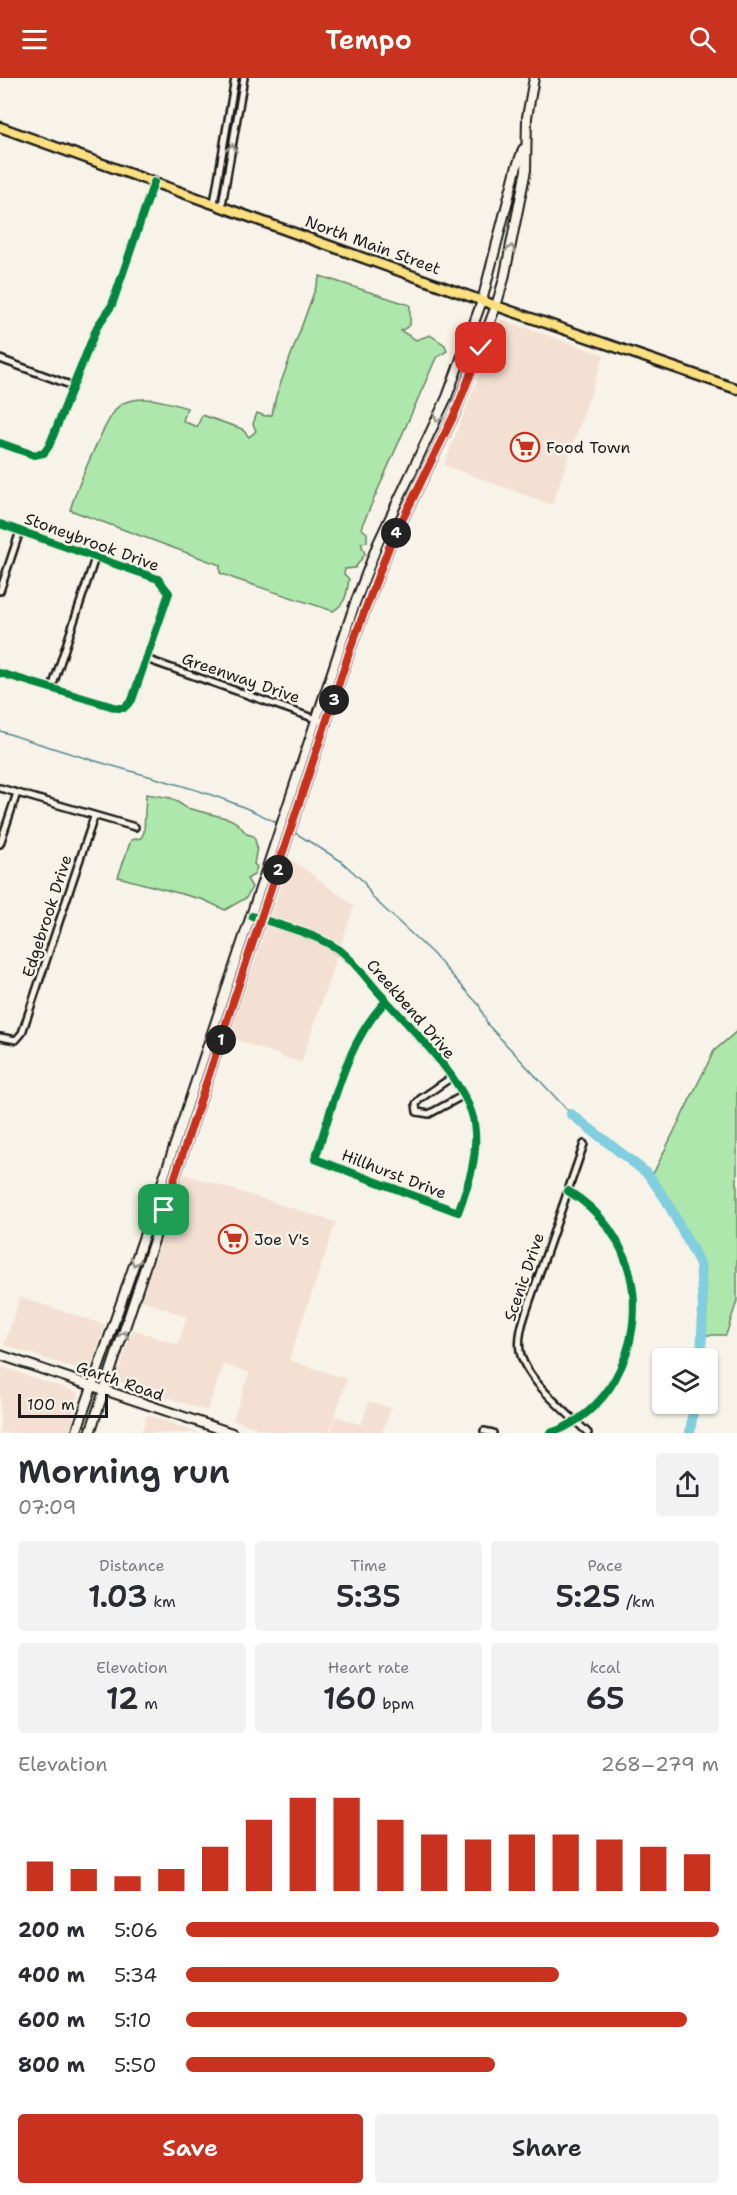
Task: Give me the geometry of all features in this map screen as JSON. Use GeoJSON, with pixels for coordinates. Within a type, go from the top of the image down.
{"type":"FeatureCollection","features":[{"type":"Feature","properties":{"kind":"main road"},"geometry":{"type":"LineString","coordinates":[[90,1433],[351,647],[389,547],[455,413],[496,306],[514,232],[525,170],[525,145],[534,78]]}},
{"type":"Feature","properties":{"kind":"main road","name":"North Main Street"},"geometry":{"type":"LineString","coordinates":[[0,127],[496,306],[737,389]]}},
{"type":"Feature","properties":{"kind":"main road"},"geometry":{"type":"LineString","coordinates":[[76,1433],[252,916],[354,606],[378,543],[428,444],[482,301],[516,169],[525,145]]}},
{"type":"Feature","properties":{"kind":"main road"},"geometry":{"type":"LineString","coordinates":[[221,1007],[230,1010]]}},
{"type":"Feature","properties":{"kind":"main road"},"geometry":{"type":"LineString","coordinates":[[189,1100],[200,1104]]}},
{"type":"Feature","properties":{"kind":"main road","name":"Garth Road"},"geometry":{"type":"LineString","coordinates":[[0,1355],[232,1433]]}},
{"type":"Feature","properties":{"kind":"street"},"geometry":{"type":"LineString","coordinates":[[218,204],[235,78]]}},
{"type":"Feature","properties":{"kind":"street"},"geometry":{"type":"LineString","coordinates":[[218,204],[244,78]]}},
{"type":"Feature","properties":{"kind":"street"},"geometry":{"type":"LineString","coordinates":[[229,115],[237,117]]}},
{"type":"Feature","properties":{"kind":"street"},"geometry":{"type":"LineString","coordinates":[[0,443],[34,455],[44,453],[49,446],[97,327],[112,305],[154,182]]}},
{"type":"Feature","properties":{"kind":"street"},"geometry":{"type":"LineString","coordinates":[[0,359],[73,386]]}},
{"type":"Feature","properties":{"kind":"street","name":"Stoneybrook Drive"},"geometry":{"type":"LineString","coordinates":[[0,524],[158,579],[169,593],[146,659]]}},
{"type":"Feature","properties":{"kind":"street"},"geometry":{"type":"LineString","coordinates":[[0,591],[20,531]]}},
{"type":"Feature","properties":{"kind":"street"},"geometry":{"type":"LineString","coordinates":[[52,688],[95,558]]}},
{"type":"Feature","properties":{"kind":"street"},"geometry":{"type":"LineString","coordinates":[[0,673],[117,708],[124,708],[128,704],[146,659]]}},
{"type":"Feature","properties":{"kind":"street","name":"Greenway Drive"},"geometry":{"type":"LineString","coordinates":[[146,659],[327,723]]}},
{"type":"Feature","properties":{"kind":"street"},"geometry":{"type":"LineString","coordinates":[[0,788],[135,828]]}},
{"type":"Feature","properties":{"kind":"street"},"geometry":{"type":"LineString","coordinates":[[0,844],[18,793]]}},
{"type":"Feature","properties":{"kind":"street","name":"Edgebrook Drive"},"geometry":{"type":"LineString","coordinates":[[0,1037],[16,1040],[22,1033],[94,817]]}},
{"type":"Feature","properties":{"kind":"street","name":"Creekbend Drive"},"geometry":{"type":"LineString","coordinates":[[252,916],[312,936],[342,952],[452,1077],[471,1108],[474,1124],[475,1157],[458,1212]]}},
{"type":"Feature","properties":{"kind":"street","name":"Hillhurst Drive"},"geometry":{"type":"LineString","coordinates":[[387,1001],[364,1028],[351,1051],[315,1159],[458,1212]]}},
{"type":"Feature","properties":{"kind":"street","name":"Creekbend Drive"},"geometry":{"type":"LineString","coordinates":[[452,1077],[420,1099],[415,1108],[417,1112],[429,1114],[464,1095]]}},
{"type":"Feature","properties":{"kind":"street","name":"Scenic Drive"},"geometry":{"type":"LineString","coordinates":[[584,1144],[525,1315],[519,1343],[520,1354],[530,1374],[588,1433]]}},
{"type":"Feature","properties":{"kind":"street"},"geometry":{"type":"LineString","coordinates":[[550,1433],[576,1420],[600,1399],[623,1364],[631,1340],[635,1302],[631,1275],[618,1242],[598,1214],[568,1191]]}},
{"type":"Feature","properties":{"kind":"street"},"geometry":{"type":"LineString","coordinates":[[484,1431],[494,1433]]}},
{"type":"Feature","properties":{"kind":"shaded area"},"geometry":{"type":"Polygon","coordinates":[[[501,319],[604,355],[552,505],[444,465],[501,319]]]}},
{"type":"Feature","properties":{"kind":"shaded area"},"geometry":{"type":"Polygon","coordinates":[[[290,858],[354,906],[301,1063],[229,1037],[290,858]]]}},
{"type":"Feature","properties":{"kind":"shaded area"},"geometry":{"type":"Polygon","coordinates":[[[184,1174],[336,1222],[289,1360],[347,1379],[329,1433],[274,1433],[233,1420],[249,1373],[224,1364],[207,1411],[116,1380],[133,1329],[178,1345],[187,1317],[141,1300],[184,1174]]]}},
{"type":"Feature","properties":{"kind":"shaded area"},"geometry":{"type":"Polygon","coordinates":[[[20,1297],[105,1325],[89,1373],[4,1345],[20,1297]]]}},
{"type":"Feature","properties":{"kind":"shaded area"},"geometry":{"type":"Polygon","coordinates":[[[0,1366],[79,1393],[70,1433],[0,1433],[0,1366]]]}},
{"type":"Feature","properties":{"kind":"shaded area"},"geometry":{"type":"Polygon","coordinates":[[[369,1401],[391,1408],[382,1433],[330,1433],[336,1416],[361,1425],[369,1401]]]}},
{"type":"Feature","properties":{"kind":"shaded area"},"geometry":{"type":"Polygon","coordinates":[[[147,1415],[198,1433],[141,1433],[147,1415]]]}},
{"type":"Feature","properties":{"kind":"green space"},"geometry":{"type":"Polygon","coordinates":[[[320,276],[410,305],[410,325],[401,331],[416,340],[430,335],[445,345],[447,351],[436,358],[361,528],[367,533],[367,542],[361,543],[365,554],[355,568],[345,569],[344,574],[349,579],[347,589],[345,598],[337,608],[333,611],[235,579],[220,573],[220,565],[70,510],[101,434],[123,403],[139,399],[164,401],[187,408],[183,421],[197,427],[202,415],[242,429],[249,437],[256,431],[253,424],[257,413],[265,416],[272,415],[276,396],[320,276]]]}},
{"type":"Feature","properties":{"kind":"green space"},"geometry":{"type":"Polygon","coordinates":[[[146,794],[171,798],[187,808],[230,819],[247,834],[254,836],[257,847],[254,864],[257,867],[254,875],[247,879],[252,887],[246,898],[225,910],[204,900],[118,877],[131,840],[141,838],[144,832],[146,794]]]}},
{"type":"Feature","properties":{"kind":"green space"},"geometry":{"type":"Polygon","coordinates":[[[737,1031],[737,1301],[726,1335],[706,1335],[705,1269],[653,1174],[714,1051],[737,1031]]]}},
{"type":"Feature","properties":{"kind":"waterway"},"geometry":{"type":"LineString","coordinates":[[0,731],[204,792],[277,823]]}},
{"type":"Feature","properties":{"kind":"waterway"},"geometry":{"type":"LineString","coordinates":[[292,831],[341,861],[363,881],[373,898],[432,953],[479,1005],[488,1025],[571,1114]]}},
{"type":"Feature","properties":{"kind":"waterway"},"geometry":{"type":"LineString","coordinates":[[571,1114],[648,1174],[666,1200],[700,1264],[703,1306],[701,1348]]}},
{"type":"Feature","properties":{"kind":"waterway"},"geometry":{"type":"LineString","coordinates":[[690,1433],[693,1414]]}},
{"type":"Feature","properties":{"kind":"cycle path"},"geometry":{"type":"LineString","coordinates":[[0,443],[34,455],[44,453],[49,446],[97,327],[112,305],[154,182]]}},
{"type":"Feature","properties":{"kind":"cycle path"},"geometry":{"type":"LineString","coordinates":[[0,524],[158,579],[169,593],[132,700],[124,708],[117,708],[0,673]]}},
{"type":"Feature","properties":{"kind":"cycle path"},"geometry":{"type":"LineString","coordinates":[[252,916],[309,935],[341,951],[421,1038],[449,1073],[470,1108],[475,1135],[472,1169],[458,1212],[315,1159],[342,1075],[360,1036],[386,1001]]}},
{"type":"Feature","properties":{"kind":"cycle path"},"geometry":{"type":"LineString","coordinates":[[550,1433],[579,1419],[596,1405],[610,1388],[626,1354],[633,1327],[634,1301],[630,1275],[622,1250],[608,1228],[590,1208],[568,1191]]}},
{"type":"Feature","properties":{"kind":"place","name":"Food Town"},"geometry":{"type":"Point","coordinates":[525,447]}},
{"type":"Feature","properties":{"kind":"place","name":"Joe V's"},"geometry":{"type":"Point","coordinates":[233,1239]}},
{"type":"Feature","properties":{"kind":"route"},"geometry":{"type":"LineString","coordinates":[[164,1210],[351,647],[389,547],[444,438],[481,348]]}}]}
